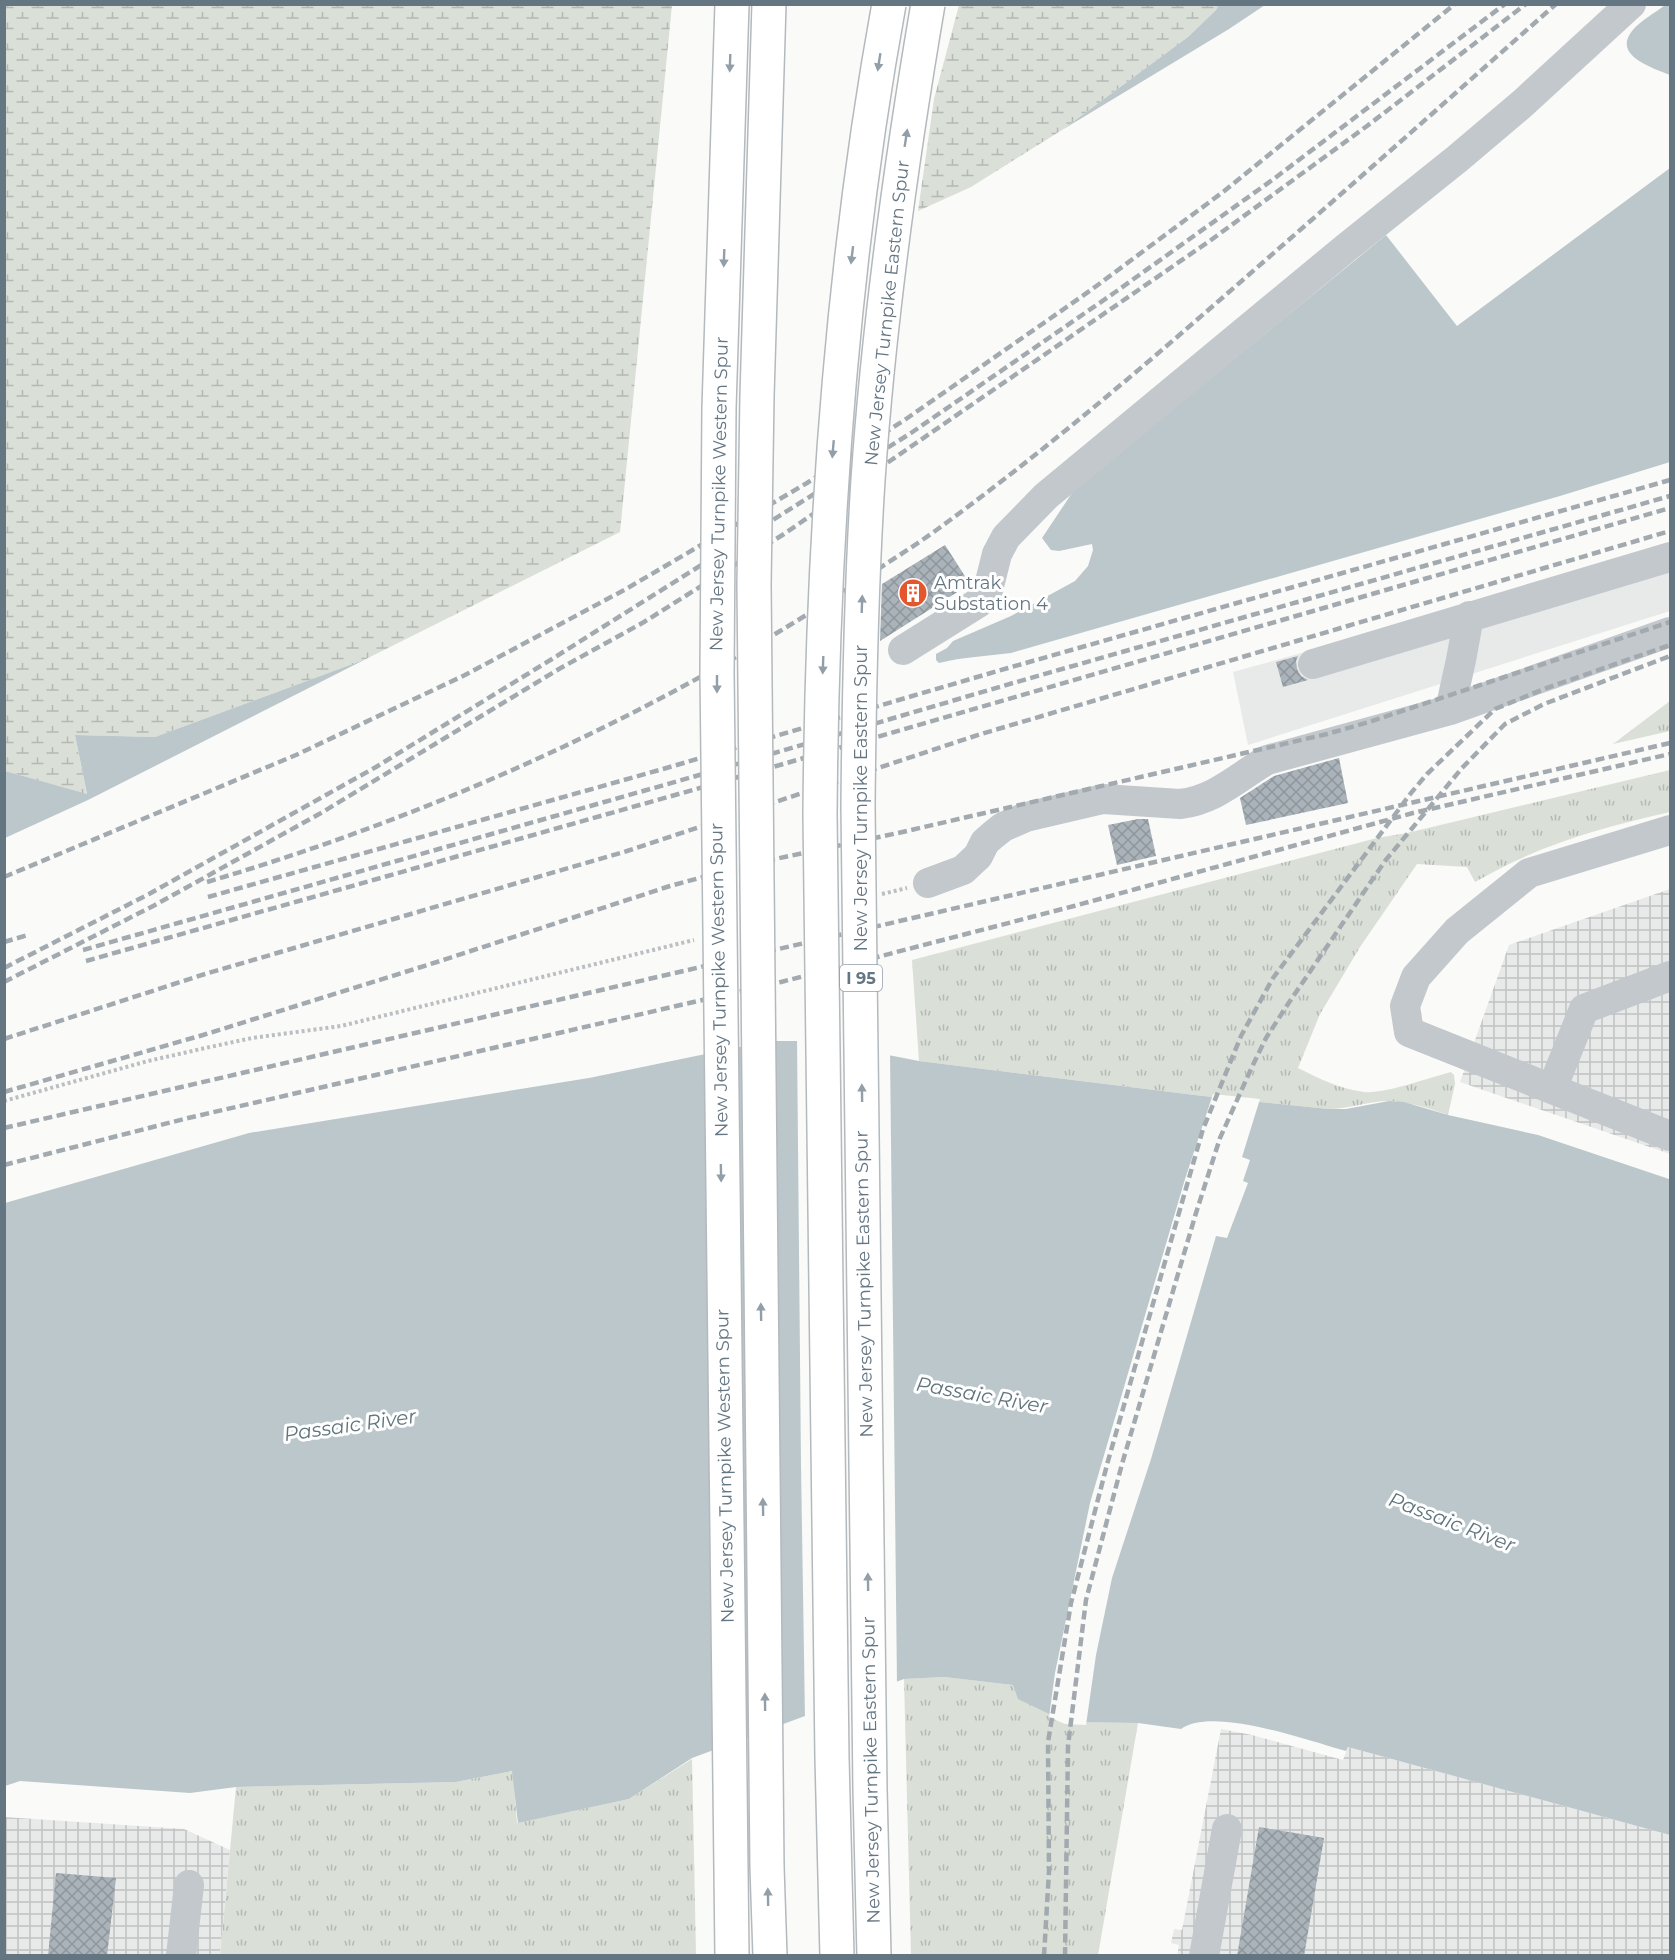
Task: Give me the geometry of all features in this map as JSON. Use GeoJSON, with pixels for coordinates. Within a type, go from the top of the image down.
{"type":"FeatureCollection","features":[{"type":"Feature","properties":{"kind":"highway","name":"New Jersey Turnpike Western Spur"},"geometry":{"type":"LineString","coordinates":[[732,4],[719,408],[717,684],[732,1956]]}},
{"type":"Feature","properties":{"kind":"highway","name":"New Jersey Turnpike Western Spur"},"geometry":{"type":"LineString","coordinates":[[769,4],[757,396],[754,672],[767,1867],[770,1956]]}},
{"type":"Feature","properties":{"kind":"highway","name":"New Jersey Turnpike Eastern Spur"},"geometry":{"type":"LineString","coordinates":[[837,1956],[820,815],[821,717],[830,489],[842,349],[863,170],[889,4]]}},
{"type":"Feature","properties":{"kind":"highway","name":"New Jersey Turnpike Eastern Spur"},"geometry":{"type":"LineString","coordinates":[[874,1956],[858,806],[859,707],[868,480],[878,375],[899,185],[928,4]]}},
{"type":"Feature","properties":{"kind":"lane"},"geometry":{"type":"LineString","coordinates":[[903,650],[978,603],[988,590],[997,554],[1006,537],[1046,496],[1457,159],[1522,104],[1631,4]]}},
{"type":"Feature","properties":{"kind":"lane"},"geometry":{"type":"LineString","coordinates":[[1313,664],[1671,557]]}},
{"type":"Feature","properties":{"kind":"lane"},"geometry":{"type":"LineString","coordinates":[[1450,710],[1468,616]]}},
{"type":"Feature","properties":{"kind":"lane"},"geometry":{"type":"LineString","coordinates":[[928,883],[963,870],[978,856],[985,842],[993,835],[1026,817],[1103,799],[1180,804],[1207,798],[1267,759],[1450,710],[1671,632]]}},
{"type":"Feature","properties":{"kind":"lane"},"geometry":{"type":"LineString","coordinates":[[1671,830],[1529,873],[1457,931],[1416,976],[1406,1006],[1409,1032],[1671,1136]]}},
{"type":"Feature","properties":{"kind":"lane"},"geometry":{"type":"LineString","coordinates":[[1552,1089],[1584,1009],[1671,976]]}},
{"type":"Feature","properties":{"kind":"lane"},"geometry":{"type":"LineString","coordinates":[[1204,1956],[1227,1828]]}},
{"type":"Feature","properties":{"kind":"lane"},"geometry":{"type":"LineString","coordinates":[[181,1956],[189,1885]]}},
{"type":"Feature","properties":{"kind":"path"},"geometry":{"type":"LineString","coordinates":[[872,897],[928,883]]}},
{"type":"Feature","properties":{"kind":"path"},"geometry":{"type":"LineString","coordinates":[[4,1101],[199,1049],[252,1038],[341,1026],[701,938]]}},
{"type":"Feature","properties":{"kind":"shaded area"},"geometry":{"type":"Polygon","coordinates":[[[1670,546],[1670,611],[1248,745],[1233,672],[1438,615],[1670,546]]]}},
{"type":"Feature","properties":{"kind":"shaded area"},"geometry":{"type":"Polygon","coordinates":[[[1670,889],[1670,1154],[1460,1082],[1509,945],[1670,889]]]}},
{"type":"Feature","properties":{"kind":"shaded area"},"geometry":{"type":"Polygon","coordinates":[[[1221,1729],[1252,1735],[1343,1760],[1348,1747],[1670,1835],[1670,1955],[1177,1956],[1179,1945],[1171,1943],[1174,1929],[1182,1930],[1221,1729]]]}},
{"type":"Feature","properties":{"kind":"shaded area"},"geometry":{"type":"Polygon","coordinates":[[[4,1817],[184,1829],[230,1850],[220,1955],[5,1955],[4,1817]]]}},
{"type":"Feature","properties":{"kind":"green space"},"geometry":{"type":"Polygon","coordinates":[[[4,5],[672,5],[620,532],[366,659],[155,737],[75,735],[87,795],[5,771],[4,5]]]}},
{"type":"Feature","properties":{"kind":"green space"},"geometry":{"type":"Polygon","coordinates":[[[959,5],[1219,5],[1188,37],[1062,130],[971,187],[918,211],[934,99],[959,5]]]}},
{"type":"Feature","properties":{"kind":"green space"},"geometry":{"type":"Polygon","coordinates":[[[1670,701],[1670,731],[1613,744],[1670,701]]]}},
{"type":"Feature","properties":{"kind":"green space"},"geometry":{"type":"Polygon","coordinates":[[[1670,770],[1670,812],[1570,839],[1522,858],[1475,882],[1467,867],[1417,864],[1360,947],[1320,1014],[1298,1068],[1338,1086],[1364,1092],[1395,1088],[1451,1072],[1454,1075],[1455,1084],[1448,1115],[1419,1106],[1389,1101],[1328,1109],[919,1061],[912,960],[1377,838],[1407,833],[1670,770]]]}},
{"type":"Feature","properties":{"kind":"green space"},"geometry":{"type":"Polygon","coordinates":[[[944,1677],[1014,1685],[1066,1722],[1138,1723],[1098,1955],[911,1955],[904,1679],[944,1677]]]}},
{"type":"Feature","properties":{"kind":"green space"},"geometry":{"type":"Polygon","coordinates":[[[692,1759],[696,1955],[220,1956],[236,1787],[456,1782],[513,1771],[517,1823],[629,1799],[692,1759]]]}},
{"type":"Feature","properties":{"kind":"water"},"geometry":{"type":"Polygon","coordinates":[[[1219,4],[1265,5],[1062,130],[1188,37],[1216,10],[1219,4]]]}},
{"type":"Feature","properties":{"kind":"water"},"geometry":{"type":"Polygon","coordinates":[[[1665,5],[1670,5],[1670,75],[1637,60],[1627,47],[1627,40],[1632,31],[1665,5]]]}},
{"type":"Feature","properties":{"kind":"water"},"geometry":{"type":"Polygon","coordinates":[[[1670,168],[1670,462],[1560,496],[1011,653],[939,663],[936,660],[936,654],[947,648],[953,641],[1011,616],[1075,581],[1088,566],[1093,550],[1092,544],[1059,551],[1051,550],[1042,538],[1074,490],[1386,235],[1457,326],[1670,168]]]}},
{"type":"Feature","properties":{"kind":"water"},"geometry":{"type":"Polygon","coordinates":[[[366,659],[88,800],[5,838],[5,771],[87,794],[75,735],[155,737],[366,659]]]}},
{"type":"Feature","properties":{"kind":"water","name":"Passaic River"},"geometry":{"type":"Polygon","coordinates":[[[769,1041],[816,1041],[919,1061],[1328,1109],[1346,1109],[1389,1101],[1404,1102],[1448,1115],[1538,1135],[1669,1179],[1670,1835],[1348,1747],[1346,1751],[1238,1723],[1215,1721],[1196,1723],[1181,1729],[1138,1723],[1066,1722],[1018,1699],[1013,1685],[944,1677],[904,1679],[692,1758],[629,1799],[518,1823],[512,1771],[456,1782],[236,1787],[190,1793],[20,1781],[5,1786],[5,1203],[249,1133],[589,1078],[769,1041]]]}},
{"type":"Feature","properties":{"kind":"pier"},"geometry":{"type":"Polygon","coordinates":[[[797,1038],[817,1038],[890,1052],[897,1685],[805,1719],[801,1465],[797,1038]]]}},
{"type":"Feature","properties":{"kind":"pier"},"geometry":{"type":"Polygon","coordinates":[[[1213,1094],[1260,1099],[1242,1157],[1250,1160],[1243,1181],[1248,1183],[1227,1238],[1216,1236],[1151,1459],[1112,1578],[1096,1655],[1086,1725],[1065,1724],[1049,1717],[1055,1673],[1090,1503],[1185,1179],[1213,1094]]]}},
{"type":"Feature","properties":{"kind":"building","name":"Amtrak Substation 4"},"geometry":{"type":"Polygon","coordinates":[[[945,545],[970,584],[880,641],[882,584],[945,545]]]}},
{"type":"Feature","properties":{"kind":"building"},"geometry":{"type":"Polygon","coordinates":[[[1298,656],[1297,669],[1301,676],[1308,680],[1283,687],[1276,662],[1298,656]]]}},
{"type":"Feature","properties":{"kind":"building"},"geometry":{"type":"Polygon","coordinates":[[[1339,758],[1348,803],[1246,825],[1240,798],[1274,776],[1339,758]]]}},
{"type":"Feature","properties":{"kind":"building"},"geometry":{"type":"Polygon","coordinates":[[[1148,819],[1156,856],[1117,865],[1108,825],[1148,819]]]}},
{"type":"Feature","properties":{"kind":"building"},"geometry":{"type":"Polygon","coordinates":[[[1259,1827],[1324,1838],[1304,1956],[1237,1956],[1259,1827]]]}},
{"type":"Feature","properties":{"kind":"building"},"geometry":{"type":"Polygon","coordinates":[[[56,1873],[116,1878],[107,1956],[48,1956],[56,1873]]]}},
{"type":"Feature","properties":{"kind":"railway"},"geometry":{"type":"LineString","coordinates":[[4,877],[296,755],[465,675],[626,589],[807,483],[906,419],[1091,290],[1223,192],[1455,4]]}},
{"type":"Feature","properties":{"kind":"railway"},"geometry":{"type":"LineString","coordinates":[[4,968],[149,894],[376,767],[911,433],[1114,293],[1275,178],[1505,4]]}},
{"type":"Feature","properties":{"kind":"railway"},"geometry":{"type":"LineString","coordinates":[[4,982],[155,905],[321,813],[559,669],[644,622],[784,534],[1211,240],[1367,126],[1526,4]]}},
{"type":"Feature","properties":{"kind":"railway"},"geometry":{"type":"LineString","coordinates":[[207,882],[377,825],[543,756],[704,675],[782,630],[902,553],[1021,466],[1130,377],[1556,4]]}},
{"type":"Feature","properties":{"kind":"railway"},"geometry":{"type":"LineString","coordinates":[[208,897],[1670,480]]}},
{"type":"Feature","properties":{"kind":"railway"},"geometry":{"type":"LineString","coordinates":[[83,950],[1670,496]]}},
{"type":"Feature","properties":{"kind":"railway"},"geometry":{"type":"LineString","coordinates":[[86,961],[707,786],[1670,508]]}},
{"type":"Feature","properties":{"kind":"railway"},"geometry":{"type":"LineString","coordinates":[[4,1039],[205,974],[627,851],[981,734],[1670,531]]}},
{"type":"Feature","properties":{"kind":"railway"},"geometry":{"type":"LineString","coordinates":[[4,1092],[203,1035],[670,886],[747,865],[898,833],[1327,734],[1670,622]]}},
{"type":"Feature","properties":{"kind":"railway"},"geometry":{"type":"LineString","coordinates":[[1044,1956],[1049,1871],[1048,1742],[1071,1603],[1108,1461],[1203,1129],[1241,1036],[1273,978],[1411,793],[1427,774],[1495,709],[1544,689],[1670,645]]}},
{"type":"Feature","properties":{"kind":"railway"},"geometry":{"type":"LineString","coordinates":[[1065,1956],[1068,1746],[1086,1600],[1122,1464],[1196,1213],[1220,1138],[1251,1069],[1266,1038],[1385,861],[1462,768],[1505,724],[1544,704],[1670,656]]}},
{"type":"Feature","properties":{"kind":"railway"},"geometry":{"type":"LineString","coordinates":[[4,1128],[1670,743]]}},
{"type":"Feature","properties":{"kind":"railway"},"geometry":{"type":"LineString","coordinates":[[4,1165],[188,1118],[781,982],[1074,906],[1413,813],[1670,754]]}},
{"type":"Feature","properties":{"kind":"railway"},"geometry":{"type":"LineString","coordinates":[[4,942],[28,935]]}},
{"type":"Feature","properties":{"kind":"place","name":"Amtrak Substation 4"},"geometry":{"type":"Point","coordinates":[913,593]}}]}
